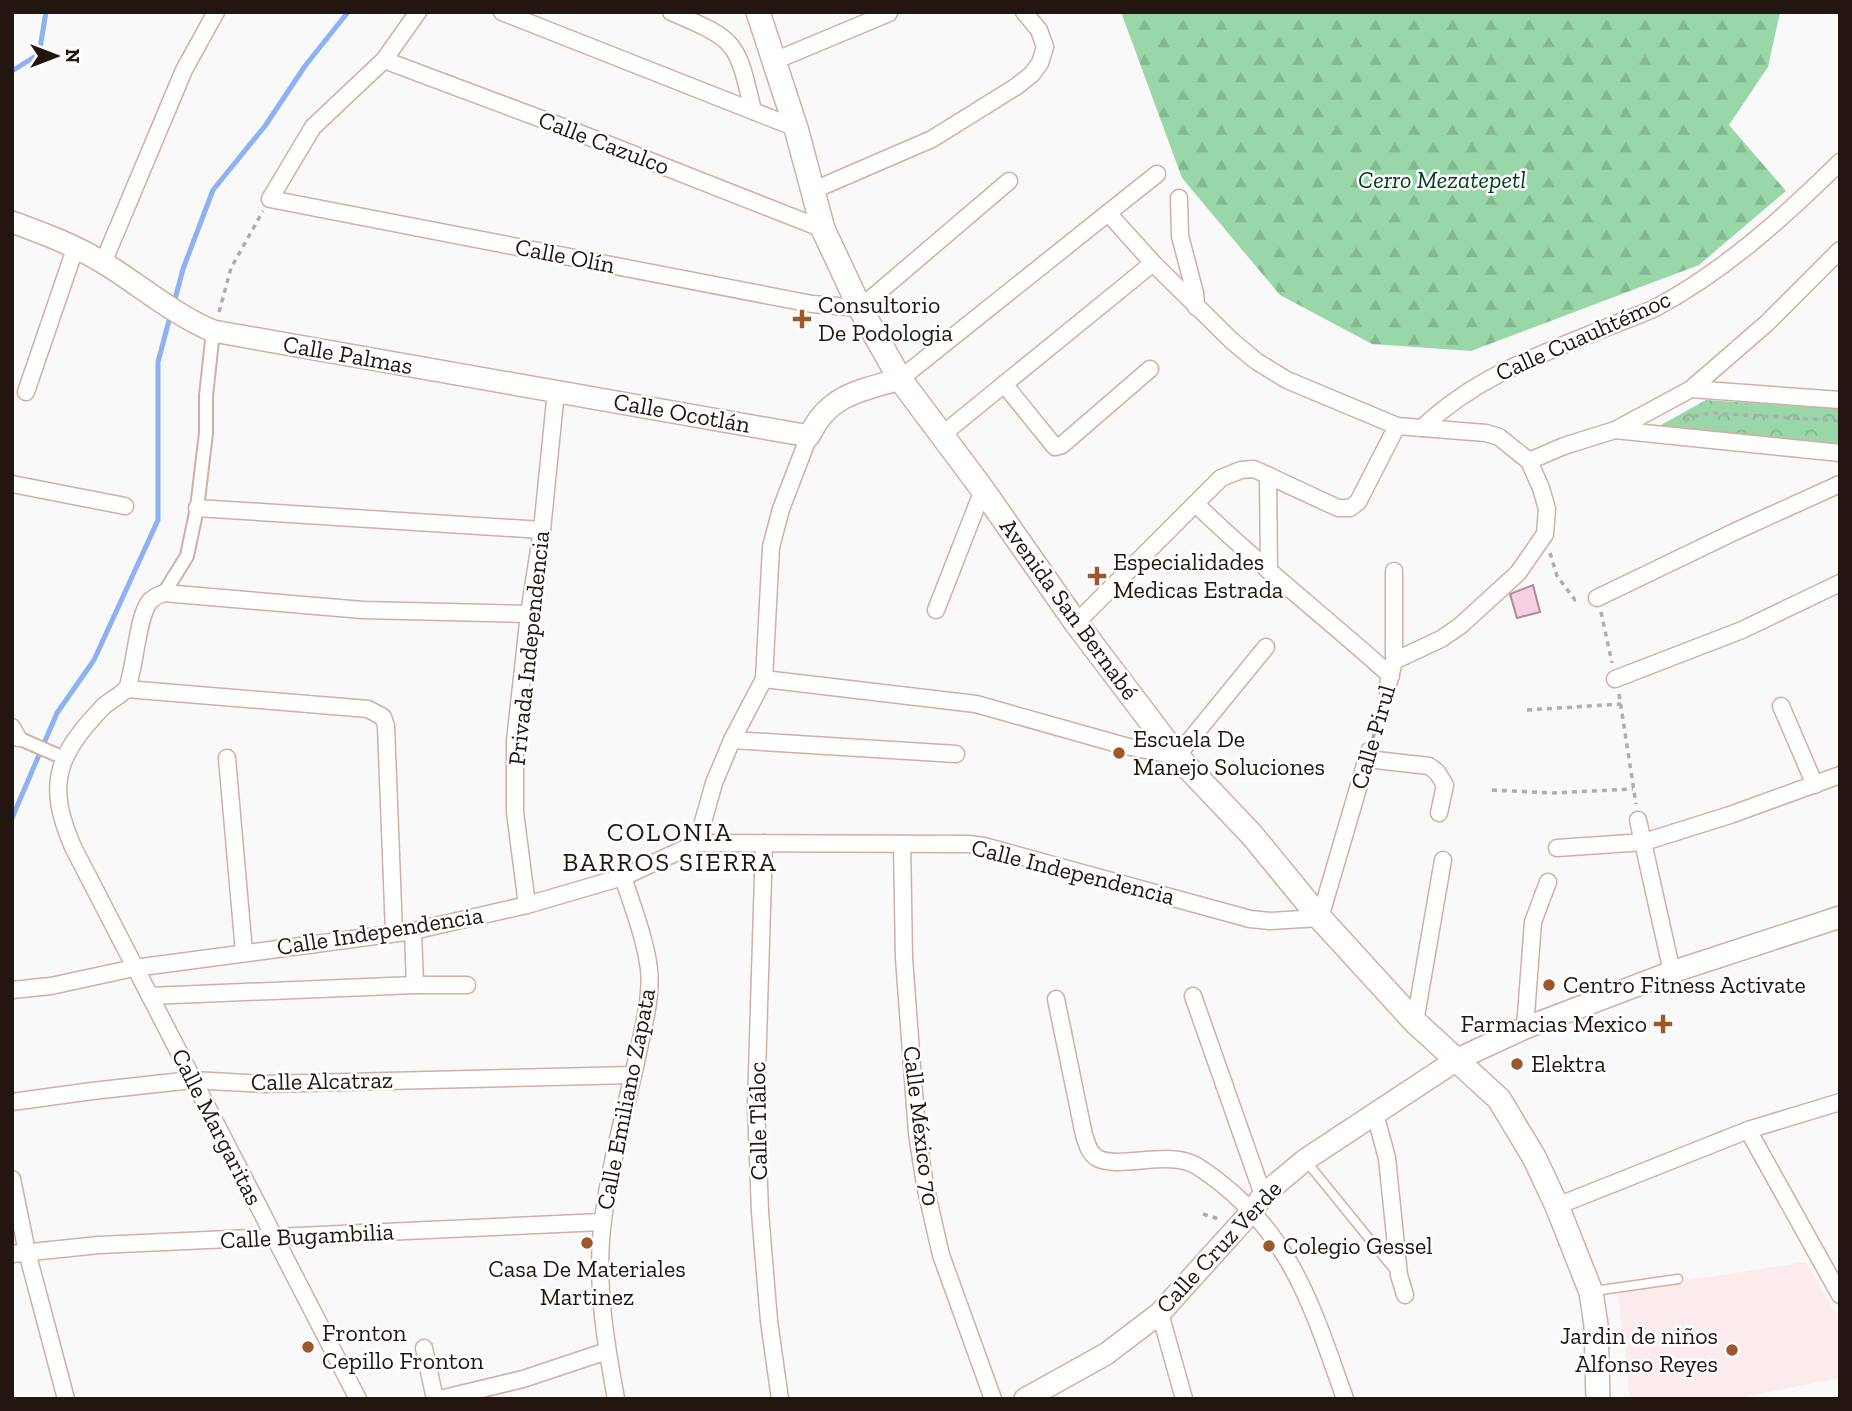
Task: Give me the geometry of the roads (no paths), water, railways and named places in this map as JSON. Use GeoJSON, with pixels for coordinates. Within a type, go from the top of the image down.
{"type":"FeatureCollection","features":[{"type":"Feature","properties":{"kind":"main road","name":"Avenida San Bernabé"},"geometry":{"type":"LineString","coordinates":[[758,12],[796,128],[823,229],[860,307],[900,379],[943,434],[1076,623],[1177,755],[1252,835],[1321,918],[1415,1022],[1458,1059],[1499,1100],[1534,1157],[1557,1206],[1591,1292],[1596,1325],[1598,1399]]}},
{"type":"Feature","properties":{"kind":"street"},"geometry":{"type":"LineString","coordinates":[[103,262],[184,70],[216,12]]}},
{"type":"Feature","properties":{"kind":"street"},"geometry":{"type":"LineString","coordinates":[[384,60],[418,12]]}},
{"type":"Feature","properties":{"kind":"street"},"geometry":{"type":"LineString","coordinates":[[502,12],[796,128]]}},
{"type":"Feature","properties":{"kind":"street"},"geometry":{"type":"LineString","coordinates":[[671,12],[712,30],[726,38],[733,46],[742,64],[753,111]]}},
{"type":"Feature","properties":{"kind":"street"},"geometry":{"type":"LineString","coordinates":[[814,190],[932,139],[1017,86],[1041,63],[1045,47],[1039,30],[1024,12]]}},
{"type":"Feature","properties":{"kind":"street"},"geometry":{"type":"LineString","coordinates":[[774,61],[889,13]]}},
{"type":"Feature","properties":{"kind":"street","name":"Calle Olín"},"geometry":{"type":"LineString","coordinates":[[384,60],[313,127],[270,198],[811,304],[860,307]]}},
{"type":"Feature","properties":{"kind":"street","name":"Calle Cazulco"},"geometry":{"type":"LineString","coordinates":[[384,60],[579,132],[823,229]]}},
{"type":"Feature","properties":{"kind":"street","name":"Calle Cuauhtémoc"},"geometry":{"type":"LineString","coordinates":[[1422,428],[1442,409],[1494,374],[1656,307],[1702,280],[1805,196],[1840,162]]}},
{"type":"Feature","properties":{"kind":"street"},"geometry":{"type":"LineString","coordinates":[[623,877],[697,843],[714,783],[732,740],[764,679],[771,547],[780,509],[809,436],[825,410],[854,393],[900,379],[1157,174]]}},
{"type":"Feature","properties":{"kind":"street"},"geometry":{"type":"LineString","coordinates":[[860,307],[1009,181]]}},
{"type":"Feature","properties":{"kind":"street"},"geometry":{"type":"LineString","coordinates":[[1179,198],[1180,236],[1195,293],[1196,307]]}},
{"type":"Feature","properties":{"kind":"street"},"geometry":{"type":"LineString","coordinates":[[1108,213],[1196,307],[1245,351],[1287,380],[1397,426],[1486,433],[1499,437],[1529,461],[1564,446],[1615,430],[1691,388],[1767,323],[1840,250]]}},
{"type":"Feature","properties":{"kind":"street","name":"Calle Palmas"},"geometry":{"type":"LineString","coordinates":[[12,222],[76,246],[191,322],[213,331],[555,391]]}},
{"type":"Feature","properties":{"kind":"street"},"geometry":{"type":"LineString","coordinates":[[26,392],[76,246]]}},
{"type":"Feature","properties":{"kind":"street"},"geometry":{"type":"LineString","coordinates":[[943,434],[1153,263]]}},
{"type":"Feature","properties":{"kind":"street"},"geometry":{"type":"LineString","coordinates":[[164,593],[187,556],[197,508],[206,433],[206,396],[213,331]]}},
{"type":"Feature","properties":{"kind":"street"},"geometry":{"type":"LineString","coordinates":[[1004,384],[1055,447],[1062,445],[1150,369]]}},
{"type":"Feature","properties":{"kind":"street"},"geometry":{"type":"LineString","coordinates":[[1691,388],[1840,400]]}},
{"type":"Feature","properties":{"kind":"street","name":"Calle Ocotlán"},"geometry":{"type":"LineString","coordinates":[[555,391],[809,436]]}},
{"type":"Feature","properties":{"kind":"street","name":"Privada Independencia"},"geometry":{"type":"LineString","coordinates":[[527,905],[514,812],[515,741],[529,614],[542,530],[555,391]]}},
{"type":"Feature","properties":{"kind":"street"},"geometry":{"type":"LineString","coordinates":[[1076,623],[1221,478],[1241,470],[1254,469],[1338,508],[1350,508],[1357,502],[1397,426]]}},
{"type":"Feature","properties":{"kind":"street"},"geometry":{"type":"LineString","coordinates":[[1615,430],[1840,453]]}},
{"type":"Feature","properties":{"kind":"street","name":"Calle Pirul"},"geometry":{"type":"LineString","coordinates":[[1391,676],[1460,626],[1518,573],[1545,534],[1547,509],[1529,461]]}},
{"type":"Feature","properties":{"kind":"street"},"geometry":{"type":"LineString","coordinates":[[1268,475],[1269,571]]}},
{"type":"Feature","properties":{"kind":"street"},"geometry":{"type":"LineString","coordinates":[[12,484],[125,506]]}},
{"type":"Feature","properties":{"kind":"street"},"geometry":{"type":"LineString","coordinates":[[1597,597],[1840,484]]}},
{"type":"Feature","properties":{"kind":"street"},"geometry":{"type":"LineString","coordinates":[[936,610],[983,490]]}},
{"type":"Feature","properties":{"kind":"street"},"geometry":{"type":"LineString","coordinates":[[1196,504],[1234,542],[1391,676]]}},
{"type":"Feature","properties":{"kind":"street"},"geometry":{"type":"LineString","coordinates":[[197,508],[542,530]]}},
{"type":"Feature","properties":{"kind":"street"},"geometry":{"type":"LineString","coordinates":[[1391,676],[1394,571]]}},
{"type":"Feature","properties":{"kind":"street"},"geometry":{"type":"LineString","coordinates":[[1615,679],[1742,630],[1840,583]]}},
{"type":"Feature","properties":{"kind":"street"},"geometry":{"type":"LineString","coordinates":[[18,735],[58,755],[106,704],[127,689],[145,608],[152,598],[164,593],[363,610],[529,614]]}},
{"type":"Feature","properties":{"kind":"street"},"geometry":{"type":"LineString","coordinates":[[764,679],[975,705],[1125,746],[1177,755],[1266,647]]}},
{"type":"Feature","properties":{"kind":"street"},"geometry":{"type":"LineString","coordinates":[[127,689],[369,709],[377,712],[386,726],[394,933]]}},
{"type":"Feature","properties":{"kind":"street"},"geometry":{"type":"LineString","coordinates":[[1782,706],[1815,785]]}},
{"type":"Feature","properties":{"kind":"street"},"geometry":{"type":"LineString","coordinates":[[732,740],[956,754]]}},
{"type":"Feature","properties":{"kind":"street","name":"Calle Margaritas"},"geometry":{"type":"LineString","coordinates":[[58,755],[58,792],[65,828],[134,968],[358,1399]]}},
{"type":"Feature","properties":{"kind":"street","name":"Calle Pirul"},"geometry":{"type":"LineString","coordinates":[[1321,918],[1368,755],[1421,764],[1437,772],[1445,785],[1439,813]]}},
{"type":"Feature","properties":{"kind":"street"},"geometry":{"type":"LineString","coordinates":[[227,758],[244,952]]}},
{"type":"Feature","properties":{"kind":"street"},"geometry":{"type":"LineString","coordinates":[[1557,848],[1644,842],[1840,775]]}},
{"type":"Feature","properties":{"kind":"street"},"geometry":{"type":"LineString","coordinates":[[1638,820],[1672,972]]}},
{"type":"Feature","properties":{"kind":"street","name":"Calle Independencia"},"geometry":{"type":"LineString","coordinates":[[697,843],[950,843],[984,846],[1250,919],[1270,921],[1321,918]]}},
{"type":"Feature","properties":{"kind":"street","name":"Calle Tláloc"},"geometry":{"type":"LineString","coordinates":[[764,843],[756,1105],[761,1225],[769,1321],[780,1399]]}},
{"type":"Feature","properties":{"kind":"street","name":"Calle México 70"},"geometry":{"type":"LineString","coordinates":[[902,844],[905,972],[917,1133],[925,1185],[941,1255],[993,1399]]}},
{"type":"Feature","properties":{"kind":"street"},"geometry":{"type":"LineString","coordinates":[[1415,1022],[1443,860]]}},
{"type":"Feature","properties":{"kind":"street","name":"Calle Independencia"},"geometry":{"type":"LineString","coordinates":[[12,990],[51,986],[134,968],[413,930],[527,905],[623,877]]}},
{"type":"Feature","properties":{"kind":"street","name":"Calle Emiliano Zapata"},"geometry":{"type":"LineString","coordinates":[[616,1399],[607,1351],[599,1279],[602,1222],[613,1154],[647,1014],[649,972],[642,934],[623,877]]}},
{"type":"Feature","properties":{"kind":"street"},"geometry":{"type":"LineString","coordinates":[[1525,1028],[1533,922],[1548,882]]}},
{"type":"Feature","properties":{"kind":"street","name":"Calle Cruz Verde"},"geometry":{"type":"LineString","coordinates":[[1025,1399],[1106,1354],[1160,1313],[1258,1203],[1305,1160],[1458,1059],[1525,1028],[1672,972],[1840,917]]}},
{"type":"Feature","properties":{"kind":"street"},"geometry":{"type":"LineString","coordinates":[[413,930],[415,985]]}},
{"type":"Feature","properties":{"kind":"street"},"geometry":{"type":"LineString","coordinates":[[149,996],[467,985]]}},
{"type":"Feature","properties":{"kind":"street"},"geometry":{"type":"LineString","coordinates":[[1193,996],[1258,1203],[1309,1298],[1345,1399]]}},
{"type":"Feature","properties":{"kind":"street"},"geometry":{"type":"LineString","coordinates":[[1056,999],[1084,1135],[1091,1152],[1098,1159],[1111,1161],[1174,1159],[1189,1162],[1229,1189],[1258,1203]]}},
{"type":"Feature","properties":{"kind":"street","name":"Calle Alcatraz"},"geometry":{"type":"LineString","coordinates":[[12,1102],[192,1080],[265,1084],[633,1075]]}},
{"type":"Feature","properties":{"kind":"street"},"geometry":{"type":"LineString","coordinates":[[1557,1206],[1748,1130],[1840,1101]]}},
{"type":"Feature","properties":{"kind":"street"},"geometry":{"type":"LineString","coordinates":[[1375,1114],[1387,1158],[1399,1275],[1405,1295]]}},
{"type":"Feature","properties":{"kind":"street"},"geometry":{"type":"LineString","coordinates":[[1748,1130],[1840,1295]]}},
{"type":"Feature","properties":{"kind":"street"},"geometry":{"type":"LineString","coordinates":[[12,1179],[19,1253],[66,1399]]}},
{"type":"Feature","properties":{"kind":"street","name":"Calle Bugambilia"},"geometry":{"type":"LineString","coordinates":[[19,1253],[99,1245],[602,1222]]}},
{"type":"Feature","properties":{"kind":"street"},"geometry":{"type":"LineString","coordinates":[[1160,1313],[1184,1399]]}},
{"type":"Feature","properties":{"kind":"street"},"geometry":{"type":"LineString","coordinates":[[424,1348],[438,1399],[523,1379],[607,1351]]}},
{"type":"Feature","properties":{"kind":"lane","name":"Calle Cruz Verde"},"geometry":{"type":"LineString","coordinates":[[1305,1160],[1399,1275]]}},
{"type":"Feature","properties":{"kind":"lane"},"geometry":{"type":"LineString","coordinates":[[1591,1292],[1678,1279]]}},
{"type":"Feature","properties":{"kind":"waterway"},"geometry":{"type":"LineString","coordinates":[[12,71],[39,54],[46,12]]}},
{"type":"Feature","properties":{"kind":"waterway"},"geometry":{"type":"LineString","coordinates":[[174,303],[183,269],[213,190],[265,126],[305,66],[348,12]]}},
{"type":"Feature","properties":{"kind":"waterway"},"geometry":{"type":"LineString","coordinates":[[12,818],[57,713],[94,660],[158,520],[158,362],[171,313]]}},
{"type":"Feature","properties":{"kind":"place","name":"Consultorio De Podologia"},"geometry":{"type":"Point","coordinates":[802,319]}},
{"type":"Feature","properties":{"kind":"place","name":"Especialidades Medicas Estrada"},"geometry":{"type":"Point","coordinates":[1097,576]}},
{"type":"Feature","properties":{"kind":"place","name":"Escuela De Manejo Soluciones"},"geometry":{"type":"Point","coordinates":[1119,753]}},
{"type":"Feature","properties":{"kind":"place","name":"Centro Fitness Activate"},"geometry":{"type":"Point","coordinates":[1549,985]}},
{"type":"Feature","properties":{"kind":"place","name":"Farmacias Mexico"},"geometry":{"type":"Point","coordinates":[1663,1024]}},
{"type":"Feature","properties":{"kind":"place","name":"Elektra"},"geometry":{"type":"Point","coordinates":[1517,1064]}},
{"type":"Feature","properties":{"kind":"place","name":"Casa De Materiales Martinez"},"geometry":{"type":"Point","coordinates":[587,1243]}},
{"type":"Feature","properties":{"kind":"place","name":"Colegio Gessel"},"geometry":{"type":"Point","coordinates":[1269,1246]}},
{"type":"Feature","properties":{"kind":"place","name":"Fronton Cepillo Fronton"},"geometry":{"type":"Point","coordinates":[308,1347]}},
{"type":"Feature","properties":{"kind":"place","name":"Jardin de niños Alfonso Reyes"},"geometry":{"type":"Point","coordinates":[1732,1350]}},
{"type":"Feature","properties":{"kind":"district","name":"COLONIA BARROS SIERRA"},"geometry":{"type":"Point","coordinates":[670,847]}},
{"type":"Feature","properties":{"kind":"park label","name":"Cerro Mezatepetl"},"geometry":{"type":"Point","coordinates":[1442,180]}}]}
